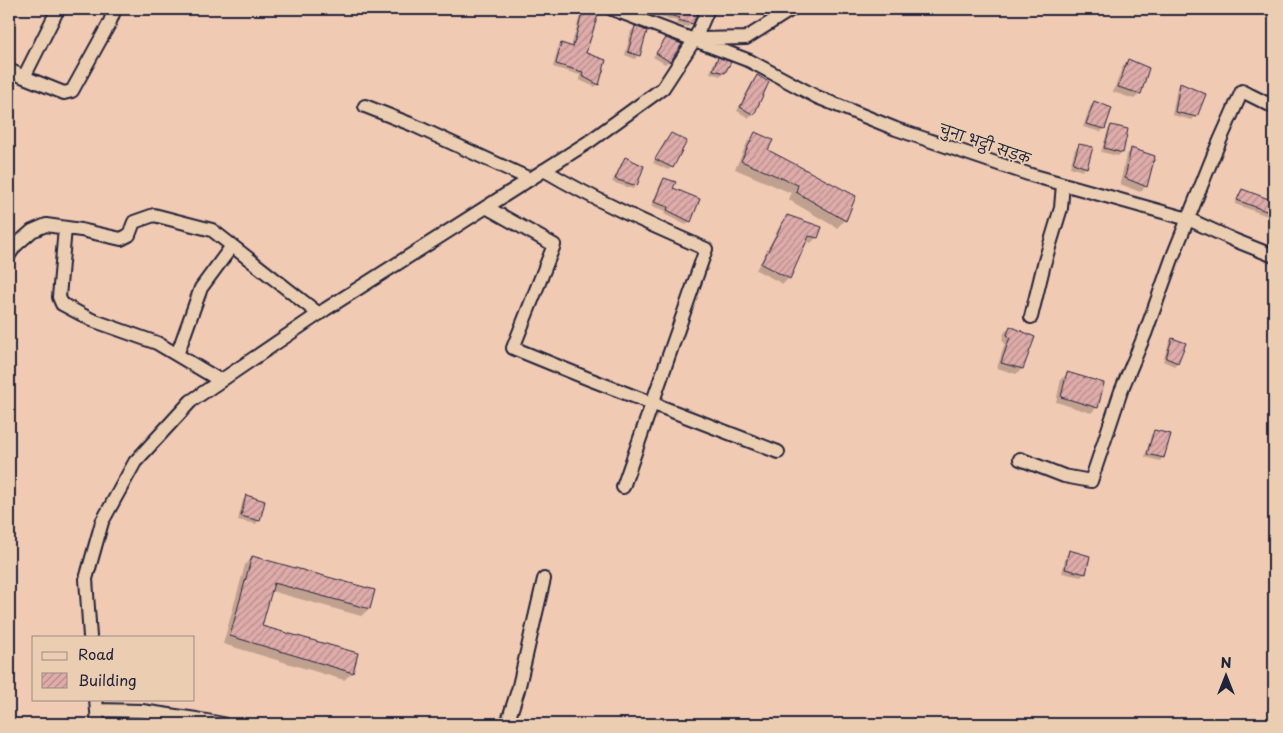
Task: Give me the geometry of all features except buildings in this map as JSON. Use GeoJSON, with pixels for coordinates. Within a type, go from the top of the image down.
{"type":"FeatureCollection","features":[{"type":"Feature","properties":{"kind":"street"},"geometry":{"type":"LineString","coordinates":[[24,77],[58,9]]}},
{"type":"Feature","properties":{"kind":"street"},"geometry":{"type":"LineString","coordinates":[[9,70],[64,93],[72,91],[109,24],[115,9]]}},
{"type":"Feature","properties":{"kind":"street","name":"चुना भट्ठी सड़क"},"geometry":{"type":"LineString","coordinates":[[612,9],[750,61],[817,97],[896,129],[1031,176],[1188,219],[1274,256]]}},
{"type":"Feature","properties":{"kind":"street"},"geometry":{"type":"LineString","coordinates":[[90,636],[86,579],[102,522],[135,462],[191,401],[319,314],[590,141],[663,88],[695,39],[708,9]]}},
{"type":"Feature","properties":{"kind":"street"},"geometry":{"type":"LineString","coordinates":[[695,39],[746,38],[792,9]]}},
{"type":"Feature","properties":{"kind":"street"},"geometry":{"type":"LineString","coordinates":[[1020,459],[1064,476],[1091,481],[1121,391],[1173,256],[1214,154],[1242,91],[1274,107]]}},
{"type":"Feature","properties":{"kind":"street"},"geometry":{"type":"LineString","coordinates":[[365,106],[413,125],[530,179]]}},
{"type":"Feature","properties":{"kind":"street"},"geometry":{"type":"LineString","coordinates":[[544,170],[570,186],[706,250],[623,487]]}},
{"type":"Feature","properties":{"kind":"street"},"geometry":{"type":"LineString","coordinates":[[1031,317],[1044,264],[1062,208],[1064,184]]}},
{"type":"Feature","properties":{"kind":"street"},"geometry":{"type":"LineString","coordinates":[[486,207],[554,245],[513,348],[778,452]]}},
{"type":"Feature","properties":{"kind":"street"},"geometry":{"type":"LineString","coordinates":[[9,255],[32,231],[46,225],[81,230],[121,239],[129,235],[134,222],[154,215],[212,230],[319,314]]}},
{"type":"Feature","properties":{"kind":"street"},"geometry":{"type":"LineString","coordinates":[[65,228],[59,297],[62,304],[92,320],[157,343],[221,381]]}},
{"type":"Feature","properties":{"kind":"street"},"geometry":{"type":"LineString","coordinates":[[177,355],[201,288],[232,246]]}},
{"type":"Feature","properties":{"kind":"street"},"geometry":{"type":"LineString","coordinates":[[507,724],[520,681],[544,579]]}},
{"type":"Feature","properties":{"kind":"street"},"geometry":{"type":"LineString","coordinates":[[98,724],[97,705],[196,718],[223,724]]}}]}
